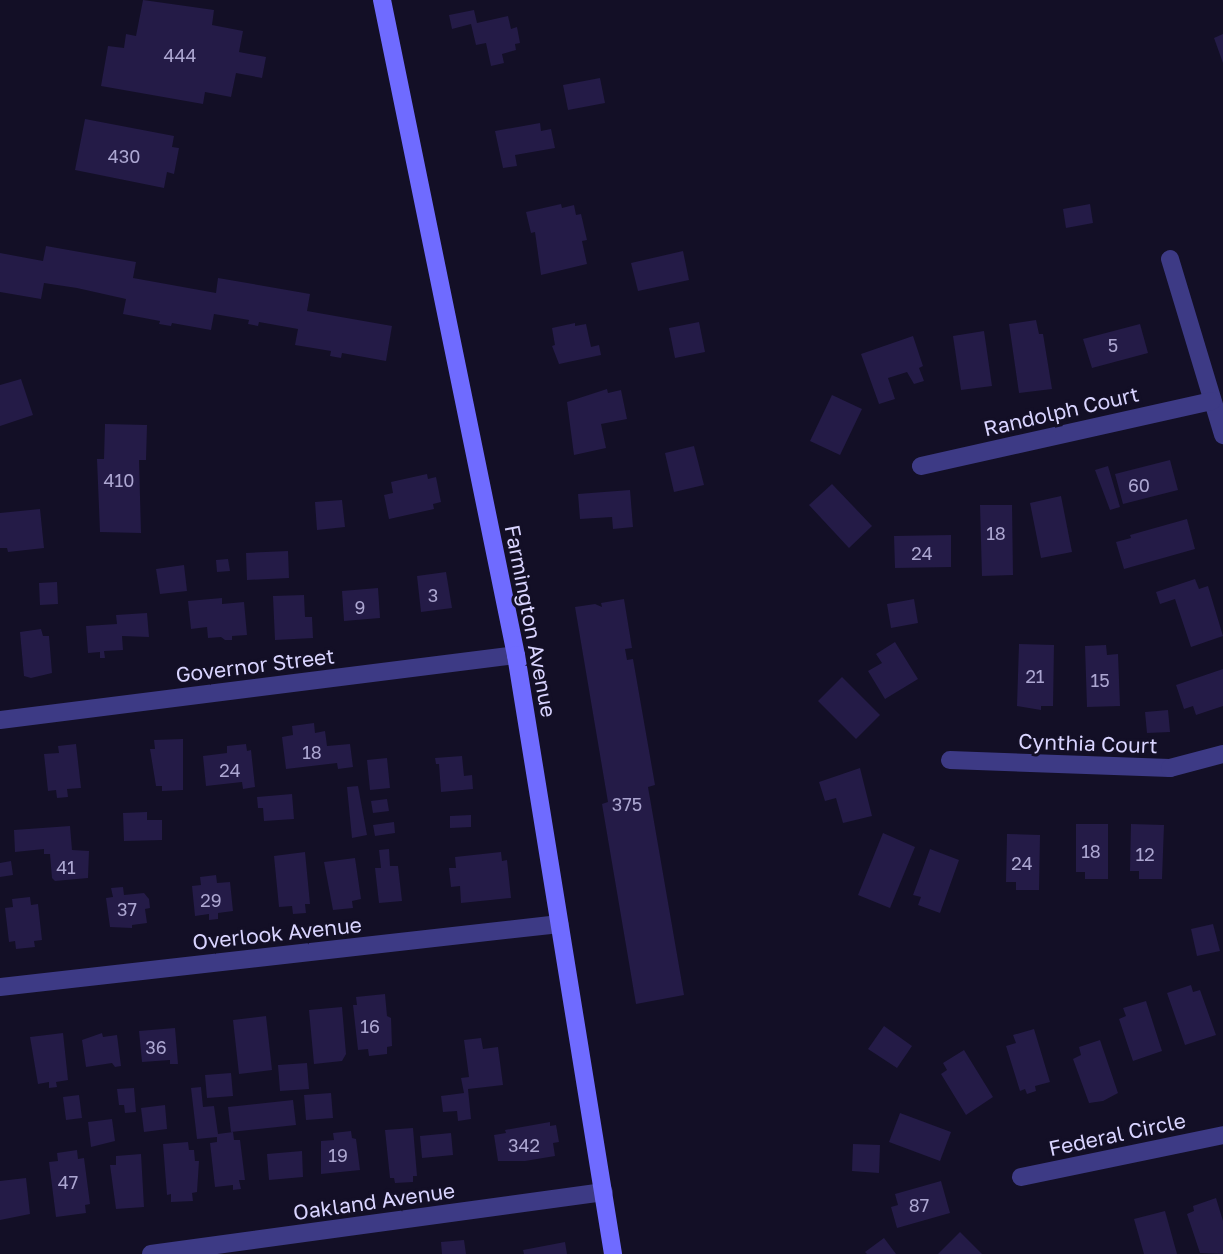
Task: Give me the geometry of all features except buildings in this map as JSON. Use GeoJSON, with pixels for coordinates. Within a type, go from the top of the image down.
{"type":"FeatureCollection","features":[{"type":"Feature","properties":{"kind":"main road","name":"Farmington Avenue"},"geometry":{"type":"LineString","coordinates":[[382,0],[516,655],[613,1254]]}},
{"type":"Feature","properties":{"kind":"street"},"geometry":{"type":"LineString","coordinates":[[1170,259],[1223,435]]}},
{"type":"Feature","properties":{"kind":"street","name":"Randolph Court"},"geometry":{"type":"LineString","coordinates":[[921,466],[1212,401]]}},
{"type":"Feature","properties":{"kind":"street","name":"Governor Street"},"geometry":{"type":"LineString","coordinates":[[0,720],[516,655]]}},
{"type":"Feature","properties":{"kind":"street","name":"Cynthia Court"},"geometry":{"type":"LineString","coordinates":[[950,760],[1170,768],[1223,754]]}},
{"type":"Feature","properties":{"kind":"street","name":"Overlook Avenue"},"geometry":{"type":"LineString","coordinates":[[0,987],[559,924]]}},
{"type":"Feature","properties":{"kind":"street","name":"Federal Circle"},"geometry":{"type":"LineString","coordinates":[[1021,1177],[1223,1135]]}},
{"type":"Feature","properties":{"kind":"street","name":"Oakland Avenue"},"geometry":{"type":"LineString","coordinates":[[151,1254],[604,1192]]}}]}
